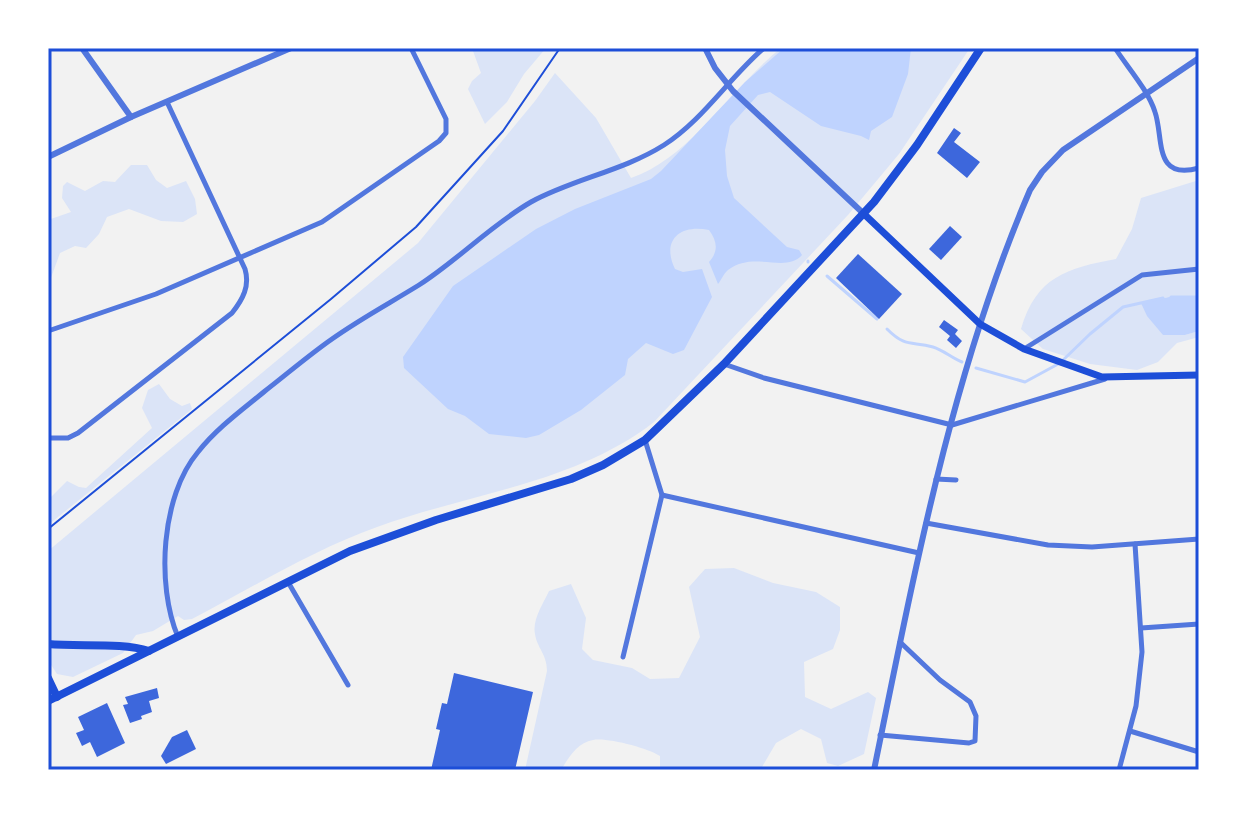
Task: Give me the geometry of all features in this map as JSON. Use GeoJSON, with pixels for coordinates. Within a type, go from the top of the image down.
{"type":"FeatureCollection","features":[{"type":"Feature","properties":{"kind":"main road"},"geometry":{"type":"LineString","coordinates":[[48,678],[52,699],[388,536],[571,479],[603,465],[645,440],[724,364],[864,214],[902,166],[981,48]]}},
{"type":"Feature","properties":{"kind":"main road"},"geometry":{"type":"LineString","coordinates":[[864,214],[980,324],[1024,349],[1081,372],[1110,377],[1199,375]]}},
{"type":"Feature","properties":{"kind":"main road"},"geometry":{"type":"LineString","coordinates":[[48,644],[134,646],[149,651]]}},
{"type":"Feature","properties":{"kind":"street"},"geometry":{"type":"LineString","coordinates":[[82,48],[131,117]]}},
{"type":"Feature","properties":{"kind":"street"},"geometry":{"type":"LineString","coordinates":[[48,157],[131,117],[291,48]]}},
{"type":"Feature","properties":{"kind":"street"},"geometry":{"type":"LineString","coordinates":[[48,331],[156,294],[331,217],[439,141],[447,130],[444,115],[411,48]]}},
{"type":"Feature","properties":{"kind":"street"},"geometry":{"type":"LineString","coordinates":[[705,48],[727,85],[864,214]]}},
{"type":"Feature","properties":{"kind":"street"},"geometry":{"type":"LineString","coordinates":[[178,637],[170,618],[167,591],[165,557],[169,522],[175,496],[186,472],[197,453],[222,427],[330,340],[442,270],[531,202],[660,147],[682,130],[764,48]]}},
{"type":"Feature","properties":{"kind":"street"},"geometry":{"type":"LineString","coordinates":[[1115,48],[1155,110],[1160,154],[1172,166],[1184,171],[1199,168]]}},
{"type":"Feature","properties":{"kind":"street"},"geometry":{"type":"LineString","coordinates":[[874,770],[936,479],[980,324],[1026,200],[1042,172],[1063,150],[1199,58]]}},
{"type":"Feature","properties":{"kind":"street"},"geometry":{"type":"LineString","coordinates":[[48,438],[68,438],[78,433],[232,313],[243,300],[248,280],[241,258],[167,102]]}},
{"type":"Feature","properties":{"kind":"street"},"geometry":{"type":"LineString","coordinates":[[1024,349],[1142,275],[1199,269]]}},
{"type":"Feature","properties":{"kind":"street"},"geometry":{"type":"LineString","coordinates":[[724,364],[756,376],[952,425],[1110,377]]}},
{"type":"Feature","properties":{"kind":"street"},"geometry":{"type":"LineString","coordinates":[[623,657],[662,495],[645,440]]}},
{"type":"Feature","properties":{"kind":"street"},"geometry":{"type":"LineString","coordinates":[[936,479],[956,480]]}},
{"type":"Feature","properties":{"kind":"street"},"geometry":{"type":"LineString","coordinates":[[662,495],[919,553]]}},
{"type":"Feature","properties":{"kind":"street"},"geometry":{"type":"LineString","coordinates":[[926,523],[1048,545],[1092,547],[1199,539]]}},
{"type":"Feature","properties":{"kind":"street"},"geometry":{"type":"LineString","coordinates":[[1119,770],[1130,731],[1142,652],[1135,544]]}},
{"type":"Feature","properties":{"kind":"street"},"geometry":{"type":"LineString","coordinates":[[288,582],[348,685]]}},
{"type":"Feature","properties":{"kind":"street"},"geometry":{"type":"LineString","coordinates":[[1141,628],[1199,624]]}},
{"type":"Feature","properties":{"kind":"street"},"geometry":{"type":"LineString","coordinates":[[880,735],[969,743],[975,741],[977,736],[976,716],[970,702],[940,680],[900,642]]}},
{"type":"Feature","properties":{"kind":"street"},"geometry":{"type":"LineString","coordinates":[[1130,731],[1199,752]]}},
{"type":"Feature","properties":{"kind":"path"},"geometry":{"type":"LineString","coordinates":[[48,529],[416,227],[503,131],[560,48]]}},
{"type":"Feature","properties":{"kind":"shaded area"},"geometry":{"type":"Polygon","coordinates":[[[479,48],[546,48],[524,74],[507,102],[485,124],[468,89],[481,73],[473,51],[479,48]]]}},
{"type":"Feature","properties":{"kind":"shaded area"},"geometry":{"type":"Polygon","coordinates":[[[781,48],[970,48],[899,154],[848,215],[654,422],[623,443],[556,474],[412,515],[353,536],[192,619],[184,620],[178,616],[153,631],[136,635],[123,653],[73,677],[57,674],[48,660],[48,551],[418,243],[555,73],[596,118],[631,178],[672,155],[781,48]]]}},
{"type":"Feature","properties":{"kind":"shaded area"},"geometry":{"type":"Polygon","coordinates":[[[131,165],[147,165],[156,180],[167,188],[186,181],[195,199],[197,214],[183,222],[161,221],[129,209],[107,217],[99,234],[86,248],[75,246],[60,253],[48,286],[48,220],[71,212],[62,198],[63,186],[67,182],[85,191],[103,181],[115,182],[131,165]]]}},
{"type":"Feature","properties":{"kind":"shaded area"},"geometry":{"type":"Polygon","coordinates":[[[1199,180],[1199,297],[1169,297],[1141,303],[1185,335],[1199,331],[1199,337],[1177,343],[1158,362],[1137,370],[1090,364],[1043,349],[1021,329],[1027,311],[1045,286],[1068,271],[1116,259],[1132,229],[1141,198],[1199,180]]]}},
{"type":"Feature","properties":{"kind":"shaded area"},"geometry":{"type":"Polygon","coordinates":[[[159,384],[170,399],[182,406],[190,403],[192,409],[48,525],[48,500],[67,481],[86,488],[152,428],[142,408],[148,390],[159,384]]]}},
{"type":"Feature","properties":{"kind":"shaded area"},"geometry":{"type":"Polygon","coordinates":[[[734,568],[773,583],[816,592],[840,607],[840,630],[833,649],[804,662],[805,697],[831,709],[868,692],[876,698],[864,754],[838,766],[827,763],[821,739],[801,729],[776,743],[763,770],[660,770],[660,756],[627,744],[599,739],[578,747],[561,770],[525,770],[547,671],[534,629],[549,591],[571,584],[586,618],[582,649],[593,660],[632,668],[650,679],[679,678],[700,637],[689,587],[705,569],[734,568]]]}},
{"type":"Feature","properties":{"kind":"water"},"geometry":{"type":"Polygon","coordinates":[[[784,48],[911,48],[908,74],[892,117],[871,131],[869,140],[821,126],[770,92],[758,95],[730,126],[725,150],[727,176],[734,198],[787,247],[799,250],[802,255],[787,263],[758,261],[738,264],[726,272],[718,284],[709,262],[716,246],[709,230],[689,229],[676,236],[670,250],[675,269],[683,272],[702,269],[712,297],[684,350],[673,354],[646,343],[628,359],[625,375],[581,410],[539,435],[526,438],[489,434],[465,416],[448,409],[404,368],[403,357],[453,286],[536,229],[575,209],[651,179],[745,82],[784,48]]]}},
{"type":"Feature","properties":{"kind":"water"},"geometry":{"type":"Polygon","coordinates":[[[1169,297],[1199,297],[1199,331],[1185,335],[1163,335],[1147,316],[1141,303],[1169,297]]]}},
{"type":"Feature","properties":{"kind":"building"},"geometry":{"type":"Polygon","coordinates":[[[954,128],[961,133],[954,142],[980,162],[967,178],[937,153],[954,128]]]}},
{"type":"Feature","properties":{"kind":"building"},"geometry":{"type":"Polygon","coordinates":[[[950,226],[962,237],[941,260],[929,249],[950,226]]]}},
{"type":"Feature","properties":{"kind":"building"},"geometry":{"type":"Polygon","coordinates":[[[858,254],[902,294],[879,319],[836,278],[858,254]]]}},
{"type":"Feature","properties":{"kind":"building"},"geometry":{"type":"Polygon","coordinates":[[[944,320],[958,330],[955,334],[962,341],[956,348],[947,340],[950,336],[939,327],[944,320]]]}},
{"type":"Feature","properties":{"kind":"building"},"geometry":{"type":"Polygon","coordinates":[[[454,673],[533,692],[515,770],[431,770],[440,730],[436,729],[442,703],[447,704],[454,673]]]}},
{"type":"Feature","properties":{"kind":"building"},"geometry":{"type":"Polygon","coordinates":[[[157,688],[159,698],[149,701],[152,712],[130,723],[123,705],[128,704],[125,697],[157,688]]]}},
{"type":"Feature","properties":{"kind":"building"},"geometry":{"type":"Polygon","coordinates":[[[107,703],[125,743],[97,757],[90,742],[82,746],[76,733],[84,730],[78,717],[107,703]]]}},
{"type":"Feature","properties":{"kind":"building"},"geometry":{"type":"Polygon","coordinates":[[[187,730],[196,749],[166,764],[161,756],[172,737],[187,730]]]}},
{"type":"Feature","properties":{"kind":"waterway"},"geometry":{"type":"LineString","coordinates":[[827,276],[877,319]]}},
{"type":"Feature","properties":{"kind":"waterway"},"geometry":{"type":"LineString","coordinates":[[1171,297],[1199,297]]}},
{"type":"Feature","properties":{"kind":"waterway"},"geometry":{"type":"LineString","coordinates":[[976,368],[1025,382],[1060,363],[1123,307],[1163,298]]}},
{"type":"Feature","properties":{"kind":"waterway"},"geometry":{"type":"LineString","coordinates":[[887,329],[904,341],[933,347],[962,362]]}}]}
